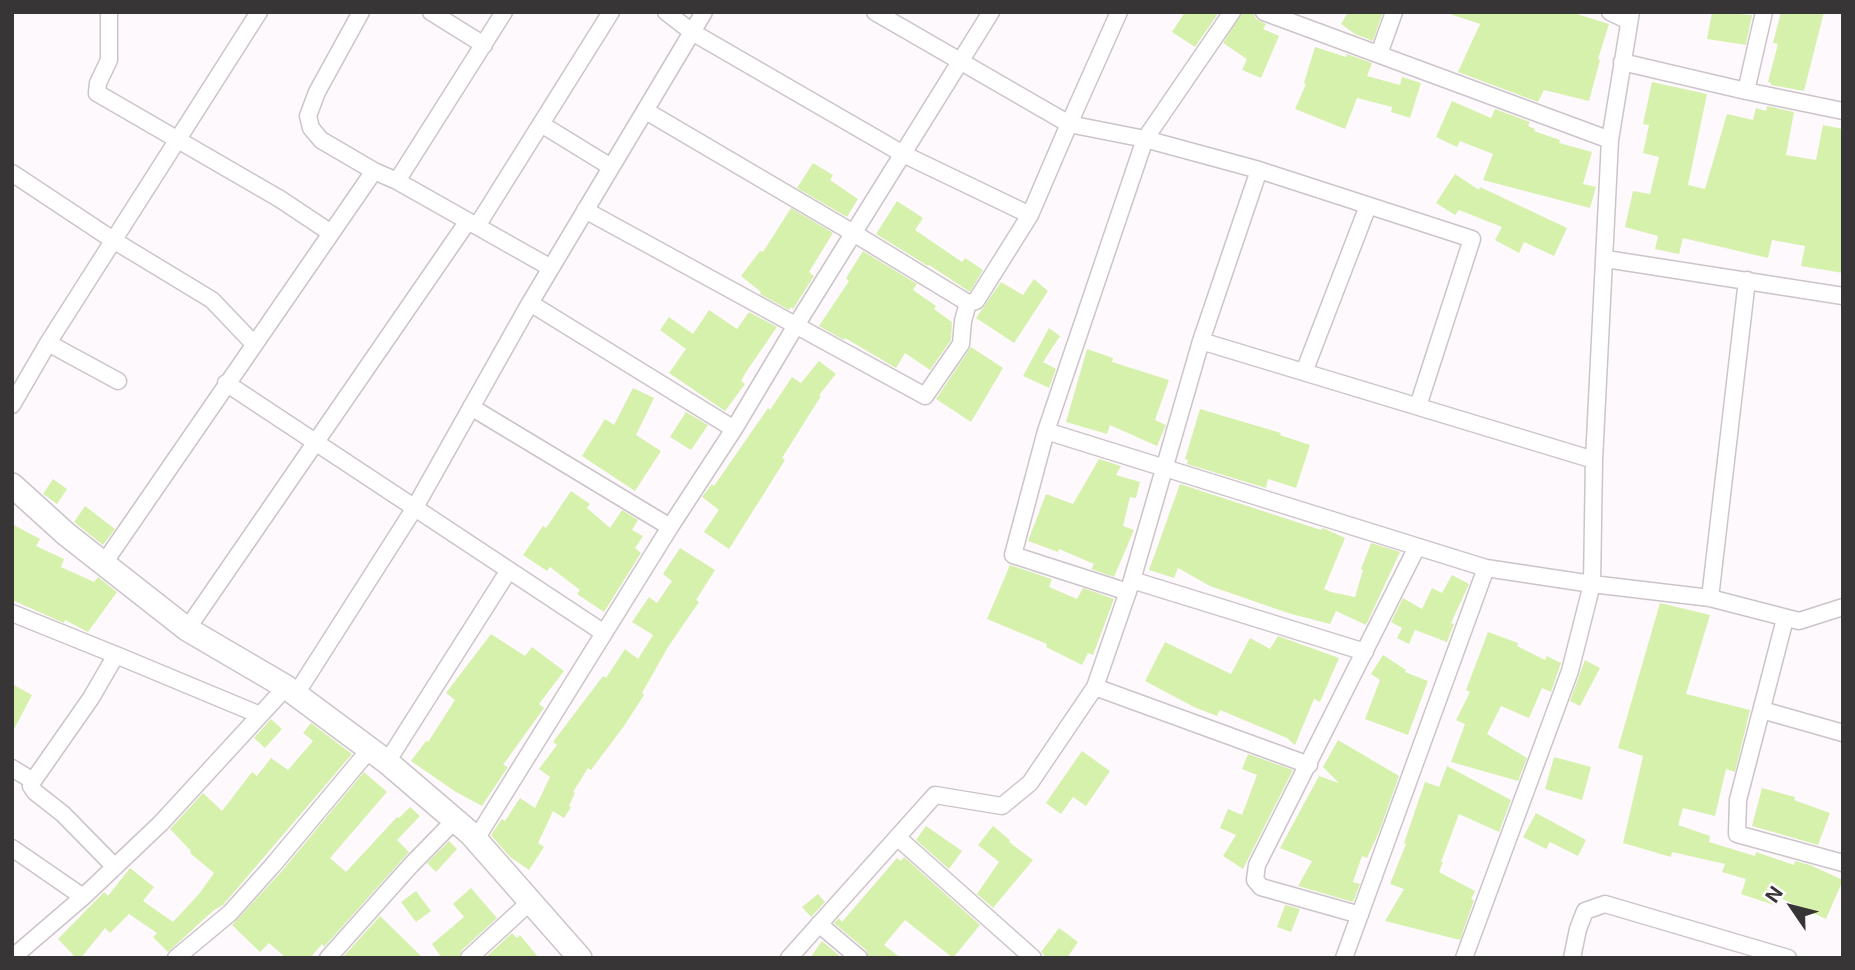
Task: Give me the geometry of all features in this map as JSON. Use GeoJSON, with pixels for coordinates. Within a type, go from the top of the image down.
{"type":"FeatureCollection","features":[{"type":"Feature","properties":{"kind":"street"},"geometry":{"type":"LineString","coordinates":[[109,12],[109,60],[98,83],[97,93],[279,199],[331,233]]}},
{"type":"Feature","properties":{"kind":"street"},"geometry":{"type":"LineString","coordinates":[[12,405],[48,342],[259,12]]}},
{"type":"Feature","properties":{"kind":"street"},"geometry":{"type":"LineString","coordinates":[[361,12],[317,92],[309,116],[311,128],[321,140],[374,171],[397,181],[551,268]]}},
{"type":"Feature","properties":{"kind":"street"},"geometry":{"type":"LineString","coordinates":[[431,12],[484,45]]}},
{"type":"Feature","properties":{"kind":"street"},"geometry":{"type":"LineString","coordinates":[[397,181],[504,12]]}},
{"type":"Feature","properties":{"kind":"street"},"geometry":{"type":"LineString","coordinates":[[187,629],[315,442],[541,124],[611,12]]}},
{"type":"Feature","properties":{"kind":"street"},"geometry":{"type":"LineString","coordinates":[[666,12],[692,32],[903,153],[1030,215]]}},
{"type":"Feature","properties":{"kind":"street"},"geometry":{"type":"LineString","coordinates":[[12,958],[83,897],[161,823],[260,715],[291,690],[414,509],[530,303],[704,12]]}},
{"type":"Feature","properties":{"kind":"street"},"geometry":{"type":"LineString","coordinates":[[875,12],[1069,124],[1145,139],[1259,170],[1472,239],[1418,406]]}},
{"type":"Feature","properties":{"kind":"street"},"geometry":{"type":"LineString","coordinates":[[476,839],[734,429],[991,12]]}},
{"type":"Feature","properties":{"kind":"street"},"geometry":{"type":"LineString","coordinates":[[646,111],[968,303],[976,301],[981,295],[1030,215],[1119,12]]}},
{"type":"Feature","properties":{"kind":"street"},"geometry":{"type":"LineString","coordinates":[[1232,12],[1145,139],[1046,431],[1013,555],[1365,652]]}},
{"type":"Feature","properties":{"kind":"street"},"geometry":{"type":"LineString","coordinates":[[1264,12],[1610,140]]}},
{"type":"Feature","properties":{"kind":"street"},"geometry":{"type":"LineString","coordinates":[[1379,54],[1394,12]]}},
{"type":"Feature","properties":{"kind":"street"},"geometry":{"type":"LineString","coordinates":[[1464,958],[1570,671],[1592,584],[1594,460],[1610,140],[1630,17],[1609,12]]}},
{"type":"Feature","properties":{"kind":"street"},"geometry":{"type":"LineString","coordinates":[[1746,92],[1764,12]]}},
{"type":"Feature","properties":{"kind":"street"},"geometry":{"type":"LineString","coordinates":[[1622,62],[1746,92],[1843,111]]}},
{"type":"Feature","properties":{"kind":"street"},"geometry":{"type":"LineString","coordinates":[[541,124],[611,167]]}},
{"type":"Feature","properties":{"kind":"street"},"geometry":{"type":"LineString","coordinates":[[789,958],[935,796],[1002,806],[1030,783],[1095,687],[1130,586],[1200,341],[1259,170]]}},
{"type":"Feature","properties":{"kind":"street"},"geometry":{"type":"LineString","coordinates":[[104,563],[374,171]]}},
{"type":"Feature","properties":{"kind":"street"},"geometry":{"type":"LineString","coordinates":[[12,173],[113,240],[212,300],[254,344]]}},
{"type":"Feature","properties":{"kind":"street"},"geometry":{"type":"LineString","coordinates":[[1304,372],[1368,206]]}},
{"type":"Feature","properties":{"kind":"street"},"geometry":{"type":"LineString","coordinates":[[585,210],[925,396],[961,344],[962,321],[968,303]]}},
{"type":"Feature","properties":{"kind":"street"},"geometry":{"type":"LineString","coordinates":[[1606,259],[1843,296]]}},
{"type":"Feature","properties":{"kind":"street"},"geometry":{"type":"LineString","coordinates":[[1710,598],[1747,280]]}},
{"type":"Feature","properties":{"kind":"street"},"geometry":{"type":"LineString","coordinates":[[530,303],[734,429]]}},
{"type":"Feature","properties":{"kind":"street"},"geometry":{"type":"LineString","coordinates":[[1200,341],[1594,460]]}},
{"type":"Feature","properties":{"kind":"street"},"geometry":{"type":"LineString","coordinates":[[48,342],[118,381]]}},
{"type":"Feature","properties":{"kind":"street"},"geometry":{"type":"LineString","coordinates":[[226,383],[604,633]]}},
{"type":"Feature","properties":{"kind":"street"},"geometry":{"type":"LineString","coordinates":[[471,407],[670,527]]}},
{"type":"Feature","properties":{"kind":"street"},"geometry":{"type":"LineString","coordinates":[[1046,431],[1486,568],[1710,598],[1799,621],[1843,607]]}},
{"type":"Feature","properties":{"kind":"street"},"geometry":{"type":"LineString","coordinates":[[12,485],[66,534],[187,629],[291,690],[379,756],[476,839],[580,958]]}},
{"type":"Feature","properties":{"kind":"street"},"geometry":{"type":"LineString","coordinates":[[1360,915],[1262,887],[1255,880],[1257,865],[1417,547]]}},
{"type":"Feature","properties":{"kind":"street"},"geometry":{"type":"LineString","coordinates":[[1344,958],[1486,568]]}},
{"type":"Feature","properties":{"kind":"street"},"geometry":{"type":"LineString","coordinates":[[176,958],[230,913],[379,756],[509,570]]}},
{"type":"Feature","properties":{"kind":"street"},"geometry":{"type":"LineString","coordinates":[[12,613],[260,715]]}},
{"type":"Feature","properties":{"kind":"street"},"geometry":{"type":"LineString","coordinates":[[1785,619],[1738,800],[1737,834],[1843,863]]}},
{"type":"Feature","properties":{"kind":"street"},"geometry":{"type":"LineString","coordinates":[[115,867],[31,786],[91,698],[116,655]]}},
{"type":"Feature","properties":{"kind":"street"},"geometry":{"type":"LineString","coordinates":[[1095,687],[1309,765]]}},
{"type":"Feature","properties":{"kind":"street"},"geometry":{"type":"LineString","coordinates":[[1762,710],[1843,733]]}},
{"type":"Feature","properties":{"kind":"street"},"geometry":{"type":"LineString","coordinates":[[12,768],[33,781]]}},
{"type":"Feature","properties":{"kind":"street"},"geometry":{"type":"LineString","coordinates":[[328,958],[455,820]]}},
{"type":"Feature","properties":{"kind":"street"},"geometry":{"type":"LineString","coordinates":[[897,837],[1033,958]]}},
{"type":"Feature","properties":{"kind":"street"},"geometry":{"type":"LineString","coordinates":[[12,848],[83,897]]}},
{"type":"Feature","properties":{"kind":"street"},"geometry":{"type":"LineString","coordinates":[[469,958],[531,901]]}},
{"type":"Feature","properties":{"kind":"street"},"geometry":{"type":"LineString","coordinates":[[1572,958],[1585,911],[1605,904],[1788,958]]}},
{"type":"Feature","properties":{"kind":"street"},"geometry":{"type":"LineString","coordinates":[[819,925],[859,958]]}},
{"type":"Feature","properties":{"kind":"building"},"geometry":{"type":"Polygon","coordinates":[[[1185,12],[1219,12],[1195,47],[1172,32],[1185,12]]]}},
{"type":"Feature","properties":{"kind":"building"},"geometry":{"type":"Polygon","coordinates":[[[1242,12],[1254,14],[1256,19],[1266,24],[1263,29],[1279,36],[1261,78],[1242,70],[1247,59],[1223,43],[1242,12]]]}},
{"type":"Feature","properties":{"kind":"building"},"geometry":{"type":"Polygon","coordinates":[[[1348,12],[1383,12],[1373,41],[1355,34],[1341,24],[1348,12]]]}},
{"type":"Feature","properties":{"kind":"building"},"geometry":{"type":"Polygon","coordinates":[[[1571,12],[1609,24],[1589,101],[1544,90],[1538,102],[1458,72],[1480,24],[1450,14],[1571,12]]]}},
{"type":"Feature","properties":{"kind":"building"},"geometry":{"type":"Polygon","coordinates":[[[1712,12],[1752,15],[1746,45],[1707,39],[1712,12]]]}},
{"type":"Feature","properties":{"kind":"building"},"geometry":{"type":"Polygon","coordinates":[[[1781,12],[1824,12],[1804,91],[1771,85],[1768,82],[1778,44],[1773,43],[1781,12]]]}},
{"type":"Feature","properties":{"kind":"building"},"geometry":{"type":"Polygon","coordinates":[[[1315,47],[1372,63],[1367,76],[1400,85],[1402,77],[1421,83],[1410,118],[1391,112],[1392,107],[1357,98],[1345,129],[1295,109],[1306,84],[1304,83],[1315,47]]]}},
{"type":"Feature","properties":{"kind":"building"},"geometry":{"type":"Polygon","coordinates":[[[1652,82],[1707,94],[1688,185],[1705,189],[1727,114],[1753,120],[1756,108],[1766,111],[1767,106],[1794,112],[1786,155],[1816,160],[1823,125],[1843,129],[1843,273],[1801,266],[1805,246],[1772,240],[1768,258],[1683,238],[1679,254],[1655,249],[1658,236],[1625,227],[1633,191],[1650,194],[1659,157],[1643,153],[1649,125],[1643,124],[1652,82]]]}},
{"type":"Feature","properties":{"kind":"building"},"geometry":{"type":"Polygon","coordinates":[[[1452,101],[1491,118],[1495,109],[1530,122],[1528,126],[1535,129],[1534,131],[1560,140],[1559,143],[1592,152],[1583,184],[1596,187],[1590,208],[1483,180],[1493,154],[1460,141],[1457,147],[1436,137],[1452,101]]]}},
{"type":"Feature","properties":{"kind":"building"},"geometry":{"type":"Polygon","coordinates":[[[813,163],[833,175],[830,180],[858,199],[847,217],[797,188],[813,163]]]}},
{"type":"Feature","properties":{"kind":"building"},"geometry":{"type":"Polygon","coordinates":[[[1455,174],[1479,190],[1480,187],[1567,228],[1554,256],[1524,242],[1519,253],[1495,240],[1502,227],[1459,210],[1455,215],[1436,203],[1455,174]]]}},
{"type":"Feature","properties":{"kind":"building"},"geometry":{"type":"Polygon","coordinates":[[[897,201],[923,218],[915,230],[962,262],[965,258],[983,270],[970,292],[876,234],[897,201]]]}},
{"type":"Feature","properties":{"kind":"building"},"geometry":{"type":"Polygon","coordinates":[[[791,208],[833,233],[809,272],[814,276],[793,309],[791,307],[789,310],[760,294],[761,292],[741,276],[760,251],[763,252],[791,208]]]}},
{"type":"Feature","properties":{"kind":"building"},"geometry":{"type":"Polygon","coordinates":[[[863,251],[917,284],[913,290],[936,306],[934,309],[952,322],[951,340],[930,370],[905,353],[896,368],[819,326],[849,281],[846,278],[863,251]]]}},
{"type":"Feature","properties":{"kind":"building"},"geometry":{"type":"Polygon","coordinates":[[[1034,279],[1048,291],[1014,343],[976,318],[1001,282],[1023,295],[1034,279]]]}},
{"type":"Feature","properties":{"kind":"building"},"geometry":{"type":"Polygon","coordinates":[[[709,310],[737,329],[749,312],[777,327],[746,372],[741,381],[745,384],[725,411],[669,373],[686,349],[660,330],[669,317],[693,334],[709,310]]]}},
{"type":"Feature","properties":{"kind":"building"},"geometry":{"type":"Polygon","coordinates":[[[1049,328],[1060,336],[1043,362],[1056,369],[1049,388],[1023,376],[1049,328]]]}},
{"type":"Feature","properties":{"kind":"building"},"geometry":{"type":"Polygon","coordinates":[[[971,347],[1003,368],[971,422],[936,399],[971,347]]]}},
{"type":"Feature","properties":{"kind":"building"},"geometry":{"type":"Polygon","coordinates":[[[1087,349],[1113,358],[1112,362],[1169,380],[1155,420],[1166,425],[1157,446],[1110,425],[1107,434],[1066,422],[1087,349]]]}},
{"type":"Feature","properties":{"kind":"building"},"geometry":{"type":"Polygon","coordinates":[[[819,361],[836,374],[819,395],[821,396],[782,458],[785,460],[729,549],[704,532],[719,510],[702,497],[712,484],[714,486],[792,377],[801,383],[819,361]]]}},
{"type":"Feature","properties":{"kind":"building"},"geometry":{"type":"Polygon","coordinates":[[[633,388],[654,398],[636,435],[661,451],[635,491],[582,456],[605,419],[614,425],[633,388]]]}},
{"type":"Feature","properties":{"kind":"building"},"geometry":{"type":"Polygon","coordinates":[[[1200,409],[1281,433],[1280,435],[1310,445],[1296,488],[1268,479],[1266,488],[1187,464],[1188,460],[1185,459],[1200,409]]]}},
{"type":"Feature","properties":{"kind":"building"},"geometry":{"type":"Polygon","coordinates":[[[686,412],[708,425],[691,450],[670,437],[686,412]]]}},
{"type":"Feature","properties":{"kind":"building"},"geometry":{"type":"Polygon","coordinates":[[[1099,459],[1121,466],[1116,475],[1140,482],[1136,498],[1130,497],[1123,526],[1134,530],[1114,577],[1091,569],[1094,564],[1059,549],[1058,552],[1028,541],[1046,494],[1073,504],[1099,459]]]}},
{"type":"Feature","properties":{"kind":"building"},"geometry":{"type":"Polygon","coordinates":[[[53,479],[67,489],[57,504],[43,494],[53,479]]]}},
{"type":"Feature","properties":{"kind":"building"},"geometry":{"type":"Polygon","coordinates":[[[1180,484],[1321,530],[1323,528],[1345,538],[1324,589],[1331,592],[1355,597],[1363,570],[1361,569],[1371,543],[1400,552],[1366,625],[1336,611],[1330,624],[1288,613],[1210,586],[1178,568],[1174,578],[1149,570],[1180,484]]]}},
{"type":"Feature","properties":{"kind":"building"},"geometry":{"type":"Polygon","coordinates":[[[571,491],[590,504],[587,508],[610,528],[622,510],[638,520],[632,530],[643,536],[635,548],[641,553],[604,612],[577,594],[580,590],[550,567],[547,571],[523,555],[543,526],[546,528],[571,491]]]}},
{"type":"Feature","properties":{"kind":"building"},"geometry":{"type":"Polygon","coordinates":[[[85,506],[115,529],[103,545],[74,522],[85,506]]]}},
{"type":"Feature","properties":{"kind":"building"},"geometry":{"type":"Polygon","coordinates":[[[12,524],[40,539],[36,546],[64,559],[61,567],[94,582],[98,577],[117,592],[88,632],[65,620],[64,623],[12,600],[12,524]]]}},
{"type":"Feature","properties":{"kind":"building"},"geometry":{"type":"Polygon","coordinates":[[[680,548],[715,570],[696,600],[699,602],[668,647],[642,693],[644,695],[624,726],[591,770],[588,768],[573,792],[575,793],[569,806],[571,807],[564,818],[553,811],[538,843],[544,847],[529,870],[510,857],[491,835],[502,819],[505,821],[520,798],[535,808],[550,777],[539,769],[557,745],[553,742],[603,676],[606,678],[625,649],[638,659],[653,635],[632,622],[649,597],[657,603],[672,581],[663,574],[680,548]]]}},
{"type":"Feature","properties":{"kind":"building"},"geometry":{"type":"Polygon","coordinates":[[[1010,565],[1052,579],[1049,587],[1077,599],[1083,588],[1114,599],[1093,655],[1088,653],[1082,665],[1046,647],[1047,644],[987,619],[1010,565]]]}},
{"type":"Feature","properties":{"kind":"building"},"geometry":{"type":"Polygon","coordinates":[[[1452,575],[1469,584],[1451,623],[1454,624],[1447,642],[1415,630],[1409,644],[1397,638],[1402,628],[1391,622],[1403,598],[1422,609],[1432,588],[1442,593],[1452,575]]]}},
{"type":"Feature","properties":{"kind":"building"},"geometry":{"type":"Polygon","coordinates":[[[1660,603],[1710,615],[1686,694],[1750,710],[1735,772],[1726,769],[1715,816],[1683,808],[1678,825],[1710,836],[1709,842],[1755,856],[1756,852],[1794,865],[1795,861],[1810,865],[1843,880],[1826,919],[1780,898],[1777,906],[1741,894],[1746,879],[1722,872],[1725,864],[1672,852],[1671,857],[1623,843],[1643,756],[1618,748],[1660,603]]]}},
{"type":"Feature","properties":{"kind":"building"},"geometry":{"type":"Polygon","coordinates":[[[1488,632],[1518,643],[1517,646],[1545,660],[1547,656],[1561,663],[1551,692],[1542,688],[1529,718],[1501,706],[1487,734],[1527,758],[1518,781],[1451,762],[1465,724],[1456,720],[1470,692],[1466,690],[1488,632]]]}},
{"type":"Feature","properties":{"kind":"building"},"geometry":{"type":"Polygon","coordinates":[[[491,634],[525,656],[532,647],[564,671],[539,704],[544,708],[503,765],[508,767],[482,806],[411,761],[426,741],[428,742],[455,700],[446,693],[491,634]]]}},
{"type":"Feature","properties":{"kind":"building"},"geometry":{"type":"Polygon","coordinates":[[[1278,636],[1339,658],[1320,702],[1314,699],[1295,745],[1287,738],[1220,710],[1217,716],[1194,707],[1145,681],[1165,642],[1231,674],[1250,638],[1270,649],[1278,636]]]}},
{"type":"Feature","properties":{"kind":"building"},"geometry":{"type":"Polygon","coordinates":[[[1383,655],[1406,670],[1405,672],[1428,681],[1408,735],[1365,719],[1380,680],[1371,674],[1383,655]]]}},
{"type":"Feature","properties":{"kind":"building"},"geometry":{"type":"Polygon","coordinates":[[[1585,660],[1600,668],[1580,706],[1570,701],[1585,660]]]}},
{"type":"Feature","properties":{"kind":"building"},"geometry":{"type":"Polygon","coordinates":[[[12,684],[32,695],[12,733],[12,684]]]}},
{"type":"Feature","properties":{"kind":"building"},"geometry":{"type":"Polygon","coordinates":[[[271,719],[282,729],[265,748],[254,738],[271,719]]]}},
{"type":"Feature","properties":{"kind":"building"},"geometry":{"type":"Polygon","coordinates":[[[311,723],[352,754],[223,905],[168,952],[153,937],[157,933],[129,914],[110,933],[105,928],[81,958],[76,958],[58,939],[104,892],[108,896],[130,868],[154,887],[143,901],[173,922],[214,873],[190,853],[170,829],[203,793],[222,811],[252,772],[257,776],[271,758],[288,770],[313,741],[303,733],[311,723]]]}},
{"type":"Feature","properties":{"kind":"building"},"geometry":{"type":"Polygon","coordinates":[[[1338,740],[1399,776],[1367,858],[1362,856],[1353,882],[1360,884],[1353,902],[1298,886],[1312,861],[1280,848],[1319,776],[1339,783],[1323,767],[1338,740]]]}},
{"type":"Feature","properties":{"kind":"building"},"geometry":{"type":"Polygon","coordinates":[[[1082,751],[1110,771],[1086,806],[1073,797],[1061,814],[1046,803],[1082,751]]]}},
{"type":"Feature","properties":{"kind":"building"},"geometry":{"type":"Polygon","coordinates":[[[1248,754],[1293,770],[1243,869],[1223,856],[1236,835],[1220,828],[1228,809],[1242,815],[1257,775],[1242,769],[1248,754]]]}},
{"type":"Feature","properties":{"kind":"building"},"geometry":{"type":"Polygon","coordinates":[[[1554,757],[1591,767],[1582,800],[1545,789],[1554,757]]]}},
{"type":"Feature","properties":{"kind":"building"},"geometry":{"type":"Polygon","coordinates":[[[1447,766],[1511,800],[1499,832],[1459,814],[1441,862],[1439,872],[1475,891],[1460,940],[1385,921],[1404,889],[1390,884],[1406,844],[1404,843],[1425,782],[1439,787],[1447,766]]]}},
{"type":"Feature","properties":{"kind":"building"},"geometry":{"type":"Polygon","coordinates":[[[364,772],[387,792],[330,858],[346,872],[397,817],[410,807],[420,816],[397,840],[409,852],[324,947],[322,944],[310,958],[286,958],[269,943],[260,952],[232,925],[281,872],[364,772]]]}},
{"type":"Feature","properties":{"kind":"building"},"geometry":{"type":"Polygon","coordinates":[[[1762,788],[1795,797],[1794,800],[1830,813],[1818,845],[1752,826],[1762,788]]]}},
{"type":"Feature","properties":{"kind":"building"},"geometry":{"type":"Polygon","coordinates":[[[1536,813],[1586,840],[1578,856],[1550,842],[1546,849],[1523,837],[1536,813]]]}},
{"type":"Feature","properties":{"kind":"building"},"geometry":{"type":"Polygon","coordinates":[[[926,826],[962,851],[949,869],[916,840],[926,826]]]}},
{"type":"Feature","properties":{"kind":"building"},"geometry":{"type":"Polygon","coordinates":[[[993,826],[1033,860],[993,908],[977,894],[999,862],[978,845],[993,826]]]}},
{"type":"Feature","properties":{"kind":"building"},"geometry":{"type":"Polygon","coordinates":[[[449,841],[457,849],[436,872],[427,863],[449,841]]]}},
{"type":"Feature","properties":{"kind":"building"},"geometry":{"type":"Polygon","coordinates":[[[904,857],[980,925],[953,958],[905,920],[884,945],[901,958],[869,958],[866,950],[834,923],[839,918],[842,922],[897,858],[901,861],[904,857]]]}},
{"type":"Feature","properties":{"kind":"building"},"geometry":{"type":"Polygon","coordinates":[[[471,888],[497,918],[462,950],[459,958],[442,958],[432,944],[464,917],[453,904],[471,888]]]}},
{"type":"Feature","properties":{"kind":"building"},"geometry":{"type":"Polygon","coordinates":[[[416,891],[431,911],[416,922],[401,902],[416,891]]]}},
{"type":"Feature","properties":{"kind":"building"},"geometry":{"type":"Polygon","coordinates":[[[818,894],[825,902],[811,917],[802,907],[818,894]]]}},
{"type":"Feature","properties":{"kind":"building"},"geometry":{"type":"Polygon","coordinates":[[[1285,905],[1300,909],[1291,932],[1277,927],[1285,905]]]}},
{"type":"Feature","properties":{"kind":"building"},"geometry":{"type":"Polygon","coordinates":[[[380,916],[423,958],[342,958],[380,916]]]}},
{"type":"Feature","properties":{"kind":"building"},"geometry":{"type":"Polygon","coordinates":[[[1059,928],[1078,942],[1067,958],[1047,958],[1041,952],[1059,928]]]}},
{"type":"Feature","properties":{"kind":"building"},"geometry":{"type":"Polygon","coordinates":[[[512,933],[517,938],[520,935],[539,958],[485,958],[512,933]]]}},
{"type":"Feature","properties":{"kind":"building"},"geometry":{"type":"Polygon","coordinates":[[[822,941],[842,958],[810,958],[822,941]]]}}]}
